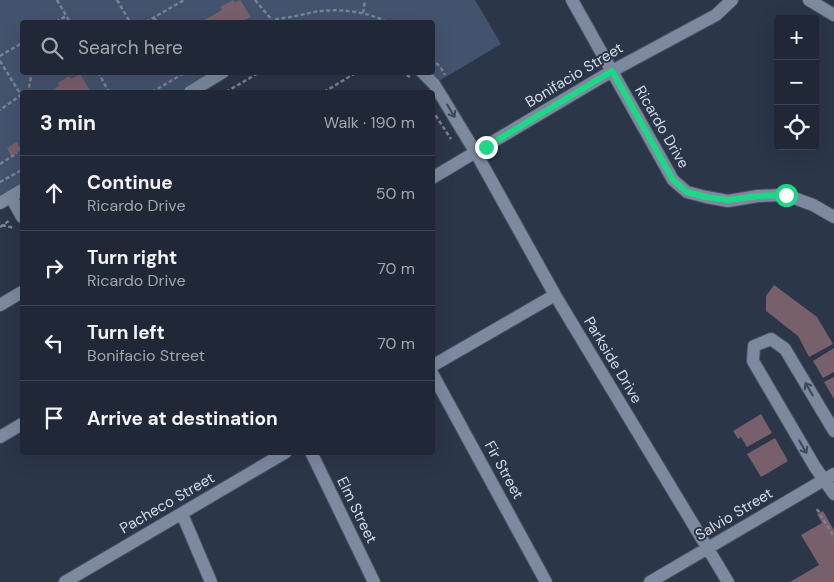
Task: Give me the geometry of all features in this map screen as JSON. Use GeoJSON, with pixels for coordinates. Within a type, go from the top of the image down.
{"type":"FeatureCollection","features":[{"type":"Feature","properties":{"kind":"street","name":"Ricardo Drive"},"geometry":{"type":"LineString","coordinates":[[572,0],[673,180],[687,192],[728,200],[786,195],[813,205],[834,217]]}},
{"type":"Feature","properties":{"kind":"street","name":"Bonifacio Street"},"geometry":{"type":"LineString","coordinates":[[435,176],[612,71],[716,15],[732,0]]}},
{"type":"Feature","properties":{"kind":"street"},"geometry":{"type":"LineString","coordinates":[[808,0],[834,15]]}},
{"type":"Feature","properties":{"kind":"street"},"geometry":{"type":"LineString","coordinates":[[193,90],[218,75]]}},
{"type":"Feature","properties":{"kind":"street","name":"Parkside Drive"},"geometry":{"type":"LineString","coordinates":[[425,75],[434,84],[476,153],[555,295],[728,582]]}},
{"type":"Feature","properties":{"kind":"street"},"geometry":{"type":"LineString","coordinates":[[20,191],[6,200],[20,215]]}},
{"type":"Feature","properties":{"kind":"street"},"geometry":{"type":"LineString","coordinates":[[0,305],[20,293]]}},
{"type":"Feature","properties":{"kind":"street"},"geometry":{"type":"LineString","coordinates":[[435,364],[555,295]]}},
{"type":"Feature","properties":{"kind":"street"},"geometry":{"type":"LineString","coordinates":[[834,431],[785,349],[771,339],[754,346],[753,361],[814,467],[829,477],[834,494]]}},
{"type":"Feature","properties":{"kind":"street","name":"Fir Street"},"geometry":{"type":"LineString","coordinates":[[435,378],[546,582]]}},
{"type":"Feature","properties":{"kind":"street"},"geometry":{"type":"LineString","coordinates":[[0,437],[20,425]]}},
{"type":"Feature","properties":{"kind":"street","name":"Pacheco Street"},"geometry":{"type":"LineString","coordinates":[[65,582],[281,455]]}},
{"type":"Feature","properties":{"kind":"street","name":"Elm Street"},"geometry":{"type":"LineString","coordinates":[[312,455],[374,582]]}},
{"type":"Feature","properties":{"kind":"street","name":"Salvio Street"},"geometry":{"type":"LineString","coordinates":[[650,582],[829,477]]}},
{"type":"Feature","properties":{"kind":"street"},"geometry":{"type":"LineString","coordinates":[[182,514],[211,582]]}},
{"type":"Feature","properties":{"kind":"path"},"geometry":{"type":"LineString","coordinates":[[57,0],[69,20]]}},
{"type":"Feature","properties":{"kind":"path"},"geometry":{"type":"LineString","coordinates":[[117,0],[129,20]]}},
{"type":"Feature","properties":{"kind":"path"},"geometry":{"type":"LineString","coordinates":[[150,20],[184,0]]}},
{"type":"Feature","properties":{"kind":"path"},"geometry":{"type":"LineString","coordinates":[[256,0],[270,20]]}},
{"type":"Feature","properties":{"kind":"path"},"geometry":{"type":"LineString","coordinates":[[363,14],[365,0]]}},
{"type":"Feature","properties":{"kind":"path"},"geometry":{"type":"LineString","coordinates":[[276,20],[333,10],[363,14],[381,20]]}},
{"type":"Feature","properties":{"kind":"path"},"geometry":{"type":"LineString","coordinates":[[59,20],[66,16]]}},
{"type":"Feature","properties":{"kind":"path"},"geometry":{"type":"LineString","coordinates":[[0,56],[20,44]]}},
{"type":"Feature","properties":{"kind":"path"},"geometry":{"type":"LineString","coordinates":[[0,62],[20,92]]}},
{"type":"Feature","properties":{"kind":"path"},"geometry":{"type":"LineString","coordinates":[[28,90],[31,75]]}},
{"type":"Feature","properties":{"kind":"path"},"geometry":{"type":"LineString","coordinates":[[100,75],[108,90]]}},
{"type":"Feature","properties":{"kind":"path"},"geometry":{"type":"LineString","coordinates":[[155,90],[181,75]]}},
{"type":"Feature","properties":{"kind":"path"},"geometry":{"type":"LineString","coordinates":[[229,90],[255,75]]}},
{"type":"Feature","properties":{"kind":"path"},"geometry":{"type":"LineString","coordinates":[[327,90],[353,75]]}},
{"type":"Feature","properties":{"kind":"path"},"geometry":{"type":"LineString","coordinates":[[0,110],[20,96]]}},
{"type":"Feature","properties":{"kind":"path"},"geometry":{"type":"LineString","coordinates":[[435,115],[463,160]]}},
{"type":"Feature","properties":{"kind":"path"},"geometry":{"type":"LineString","coordinates":[[0,164],[17,153]]}},
{"type":"Feature","properties":{"kind":"path"},"geometry":{"type":"LineString","coordinates":[[0,181],[20,171]]}},
{"type":"Feature","properties":{"kind":"path"},"geometry":{"type":"LineString","coordinates":[[817,509],[834,537]]}},
{"type":"Feature","properties":{"kind":"shaded area"},"geometry":{"type":"Polygon","coordinates":[[[0,0],[475,0],[501,44],[434,84],[424,75],[435,75],[435,20],[20,20],[20,75],[220,75],[193,90],[20,90],[20,191],[0,203],[0,0]]]}},
{"type":"Feature","properties":{"kind":"building"},"geometry":{"type":"Polygon","coordinates":[[[233,0],[235,3],[240,0],[251,17],[245,20],[204,20],[222,10],[220,7],[233,0]]]}},
{"type":"Feature","properties":{"kind":"building"},"geometry":{"type":"Polygon","coordinates":[[[81,75],[90,90],[53,90],[59,86],[58,83],[69,76],[71,79],[81,75]]]}},
{"type":"Feature","properties":{"kind":"building"},"geometry":{"type":"Polygon","coordinates":[[[17,142],[20,151],[11,156],[7,148],[17,142]]]}},
{"type":"Feature","properties":{"kind":"building"},"geometry":{"type":"Polygon","coordinates":[[[774,285],[817,317],[833,344],[809,357],[798,336],[766,311],[766,296],[774,285]]]}},
{"type":"Feature","properties":{"kind":"building"},"geometry":{"type":"Polygon","coordinates":[[[834,348],[834,372],[823,378],[813,361],[834,348]]]}},
{"type":"Feature","properties":{"kind":"building"},"geometry":{"type":"Polygon","coordinates":[[[834,377],[834,399],[824,382],[834,377]]]}},
{"type":"Feature","properties":{"kind":"building"},"geometry":{"type":"Polygon","coordinates":[[[761,414],[772,433],[747,447],[741,437],[738,439],[733,431],[761,414]]]}},
{"type":"Feature","properties":{"kind":"building"},"geometry":{"type":"Polygon","coordinates":[[[775,438],[788,461],[761,477],[747,454],[775,438]]]}},
{"type":"Feature","properties":{"kind":"building"},"geometry":{"type":"Polygon","coordinates":[[[823,511],[834,530],[834,582],[790,582],[819,565],[801,535],[822,523],[817,514],[823,511]]]}},
{"type":"Feature","properties":{"kind":"route"},"geometry":{"type":"LineString","coordinates":[[486,147],[612,71],[673,180],[687,192],[728,200],[786,195]]}}]}
